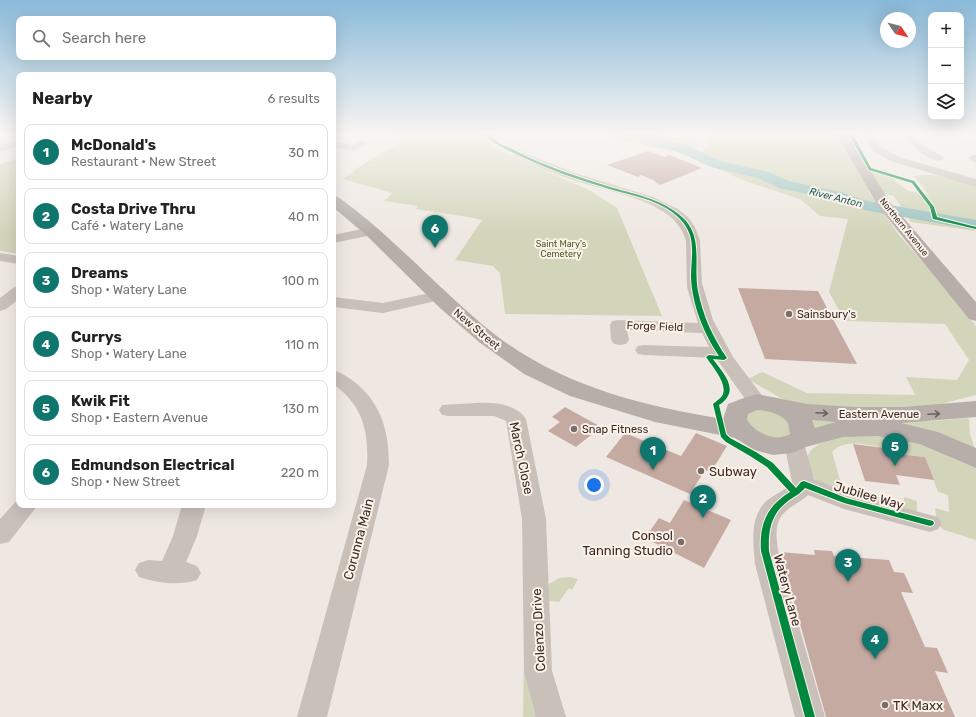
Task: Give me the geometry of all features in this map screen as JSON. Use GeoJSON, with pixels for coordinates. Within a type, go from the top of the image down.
{"type":"FeatureCollection","features":[{"type":"Feature","properties":{"kind":"main road","name":"Northern Avenue"},"geometry":{"type":"LineString","coordinates":[[862,166],[888,209],[976,315]]}},
{"type":"Feature","properties":{"kind":"main road","name":"New Street"},"geometry":{"type":"LineString","coordinates":[[336,202],[372,231],[485,338],[540,375],[581,394],[682,420],[745,415],[765,403],[783,408],[797,418],[801,424],[802,435],[799,458],[777,446],[751,438],[745,415]]}},
{"type":"Feature","properties":{"kind":"main road","name":"Northern Avenue"},"geometry":{"type":"LineString","coordinates":[[960,295],[976,310]]}},
{"type":"Feature","properties":{"kind":"main road","name":"Eastern Avenue"},"geometry":{"type":"LineString","coordinates":[[783,408],[814,413],[861,414],[930,414],[976,409]]}},
{"type":"Feature","properties":{"kind":"main road","name":"Eastern Avenue"},"geometry":{"type":"LineString","coordinates":[[799,458],[844,429],[897,430],[929,437],[976,459]]}},
{"type":"Feature","properties":{"kind":"street"},"geometry":{"type":"LineString","coordinates":[[549,166],[577,178],[654,202],[671,210],[683,219],[691,230],[694,241],[694,279],[696,296],[707,328],[720,353],[745,415]]}},
{"type":"Feature","properties":{"kind":"street"},"geometry":{"type":"LineString","coordinates":[[920,166],[976,183]]}},
{"type":"Feature","properties":{"kind":"street"},"geometry":{"type":"LineString","coordinates":[[336,238],[372,231]]}},
{"type":"Feature","properties":{"kind":"street"},"geometry":{"type":"LineString","coordinates":[[0,257],[16,260]]}},
{"type":"Feature","properties":{"kind":"street"},"geometry":{"type":"LineString","coordinates":[[0,306],[16,293]]}},
{"type":"Feature","properties":{"kind":"street"},"geometry":{"type":"LineString","coordinates":[[336,302],[383,308],[439,296]]}},
{"type":"Feature","properties":{"kind":"street","name":"Forge Field"},"geometry":{"type":"LineString","coordinates":[[620,340],[618,325],[707,328]]}},
{"type":"Feature","properties":{"kind":"street"},"geometry":{"type":"LineString","coordinates":[[644,350],[720,353]]}},
{"type":"Feature","properties":{"kind":"street","name":"Corunna Main"},"geometry":{"type":"LineString","coordinates":[[312,717],[376,472],[379,448],[378,432],[370,412],[361,398],[336,378]]}},
{"type":"Feature","properties":{"kind":"street","name":"March Close"},"geometry":{"type":"LineString","coordinates":[[449,410],[504,410],[512,414],[516,419],[534,519],[535,566]]}},
{"type":"Feature","properties":{"kind":"street","name":"Jubilee Way"},"geometry":{"type":"LineString","coordinates":[[799,458],[844,500],[930,523]]}},
{"type":"Feature","properties":{"kind":"street","name":"Watery Lane"},"geometry":{"type":"LineString","coordinates":[[799,458],[796,493],[776,506],[769,515],[764,538],[768,564],[810,717]]}},
{"type":"Feature","properties":{"kind":"street"},"geometry":{"type":"LineString","coordinates":[[0,536],[23,508]]}},
{"type":"Feature","properties":{"kind":"street"},"geometry":{"type":"LineString","coordinates":[[169,571],[185,536],[193,508]]}},
{"type":"Feature","properties":{"kind":"street","name":"Colenzo Drive"},"geometry":{"type":"LineString","coordinates":[[535,566],[538,671],[551,717]]}},
{"type":"Feature","properties":{"kind":"green space"},"geometry":{"type":"Polygon","coordinates":[[[0,166],[16,166],[16,254],[0,251],[0,166]]]}},
{"type":"Feature","properties":{"kind":"green space","name":"Saint Mary's Cemetery"},"geometry":{"type":"Polygon","coordinates":[[[536,166],[591,191],[617,208],[662,316],[505,314],[500,273],[493,266],[455,260],[482,220],[415,209],[418,206],[384,201],[392,193],[343,179],[359,167],[536,166]]]}},
{"type":"Feature","properties":{"kind":"green space"},"geometry":{"type":"Polygon","coordinates":[[[714,166],[860,166],[886,170],[896,182],[909,191],[929,195],[914,176],[930,175],[945,177],[976,186],[976,231],[911,222],[894,196],[868,191],[899,235],[934,274],[976,326],[976,395],[937,405],[907,408],[815,407],[782,399],[748,379],[762,372],[807,393],[915,395],[906,377],[957,380],[969,360],[945,324],[845,321],[829,292],[848,219],[820,216],[800,199],[742,180],[714,166]]]}},
{"type":"Feature","properties":{"kind":"green space"},"geometry":{"type":"Polygon","coordinates":[[[754,407],[785,414],[794,434],[782,441],[754,435],[743,413],[754,407]]]}},
{"type":"Feature","properties":{"kind":"green space"},"geometry":{"type":"Polygon","coordinates":[[[806,418],[828,420],[933,421],[967,418],[969,419],[970,434],[975,449],[951,440],[814,430],[806,418]]]}},
{"type":"Feature","properties":{"kind":"green space"},"geometry":{"type":"Polygon","coordinates":[[[846,435],[903,436],[976,467],[976,540],[944,530],[937,524],[935,508],[949,512],[948,495],[938,492],[925,457],[887,453],[885,448],[864,444],[843,445],[832,452],[842,487],[857,489],[858,496],[855,497],[836,490],[821,484],[816,480],[808,466],[807,459],[809,453],[813,448],[825,441],[846,435]]]}},
{"type":"Feature","properties":{"kind":"green space"},"geometry":{"type":"Polygon","coordinates":[[[879,497],[904,503],[904,497],[917,501],[917,515],[877,502],[877,498],[879,497]]]}},
{"type":"Feature","properties":{"kind":"green space"},"geometry":{"type":"Polygon","coordinates":[[[570,577],[578,579],[572,590],[569,588],[559,602],[543,600],[549,584],[559,578],[570,577]]]}},
{"type":"Feature","properties":{"kind":"green space"},"geometry":{"type":"Polygon","coordinates":[[[524,656],[547,717],[523,717],[524,656]]]}},
{"type":"Feature","properties":{"kind":"building"},"geometry":{"type":"Polygon","coordinates":[[[611,166],[698,166],[702,168],[660,185],[641,175],[638,177],[611,166]]]}},
{"type":"Feature","properties":{"kind":"building","name":"Sainsbury's"},"geometry":{"type":"Polygon","coordinates":[[[738,288],[818,291],[857,364],[765,359],[738,288]]]}},
{"type":"Feature","properties":{"kind":"building","name":"Snap Fitness"},"geometry":{"type":"Polygon","coordinates":[[[565,407],[601,427],[576,447],[548,431],[560,422],[552,417],[565,407]]]}},
{"type":"Feature","properties":{"kind":"building"},"geometry":{"type":"Polygon","coordinates":[[[625,433],[681,456],[696,433],[727,446],[711,472],[705,470],[690,494],[606,457],[625,433]]]}},
{"type":"Feature","properties":{"kind":"building"},"geometry":{"type":"Polygon","coordinates":[[[853,444],[885,448],[887,453],[925,457],[934,480],[896,475],[900,485],[865,481],[853,444]]]}},
{"type":"Feature","properties":{"kind":"building"},"geometry":{"type":"Polygon","coordinates":[[[684,500],[731,520],[704,568],[645,538],[659,518],[670,523],[684,500]]]}},
{"type":"Feature","properties":{"kind":"building"},"geometry":{"type":"Polygon","coordinates":[[[814,550],[832,551],[834,556],[889,560],[894,572],[904,573],[913,593],[901,592],[925,647],[937,648],[948,673],[935,671],[955,717],[826,717],[780,552],[815,555],[814,550]]]}},
{"type":"Feature","properties":{"kind":"waterway","name":"River Anton"},"geometry":{"type":"LineString","coordinates":[[727,166],[763,175],[785,185],[835,195],[864,205],[976,225]]}},
{"type":"Feature","properties":{"kind":"cycle path"},"geometry":{"type":"LineString","coordinates":[[547,166],[587,181],[652,200],[673,211],[682,219],[692,234],[694,242],[694,279],[700,310],[708,331],[724,358]]}},
{"type":"Feature","properties":{"kind":"cycle path"},"geometry":{"type":"LineString","coordinates":[[869,166],[870,169],[913,182],[932,207],[935,218],[976,228]]}},
{"type":"Feature","properties":{"kind":"cycle path"},"geometry":{"type":"LineString","coordinates":[[724,358],[709,357],[722,375],[727,388],[727,394],[716,404],[723,435],[728,440],[770,465],[796,493]]}},
{"type":"Feature","properties":{"kind":"cycle path"},"geometry":{"type":"LineString","coordinates":[[810,717],[765,551],[765,536],[767,522],[770,516],[778,505],[804,484],[844,500],[930,523]]}},
{"type":"Feature","properties":{"kind":"place","name":"Edmundson Electrical"},"geometry":{"type":"Point","coordinates":[435,248]}},
{"type":"Feature","properties":{"kind":"place","name":"Sainsbury's"},"geometry":{"type":"Point","coordinates":[789,314]}},
{"type":"Feature","properties":{"kind":"place","name":"Snap Fitness"},"geometry":{"type":"Point","coordinates":[574,429]}},
{"type":"Feature","properties":{"kind":"place","name":"Kwik Fit"},"geometry":{"type":"Point","coordinates":[895,466]}},
{"type":"Feature","properties":{"kind":"place","name":"McDonald's"},"geometry":{"type":"Point","coordinates":[653,470]}},
{"type":"Feature","properties":{"kind":"place","name":"Subway"},"geometry":{"type":"Point","coordinates":[701,471]}},
{"type":"Feature","properties":{"kind":"place","name":"Costa Drive Thru"},"geometry":{"type":"Point","coordinates":[703,518]}},
{"type":"Feature","properties":{"kind":"place","name":"Consol Tanning Studio"},"geometry":{"type":"Point","coordinates":[681,542]}},
{"type":"Feature","properties":{"kind":"place","name":"Dreams"},"geometry":{"type":"Point","coordinates":[848,582]}},
{"type":"Feature","properties":{"kind":"place","name":"Currys"},"geometry":{"type":"Point","coordinates":[875,659]}},
{"type":"Feature","properties":{"kind":"place","name":"TK Maxx"},"geometry":{"type":"Point","coordinates":[885,705]}}]}
